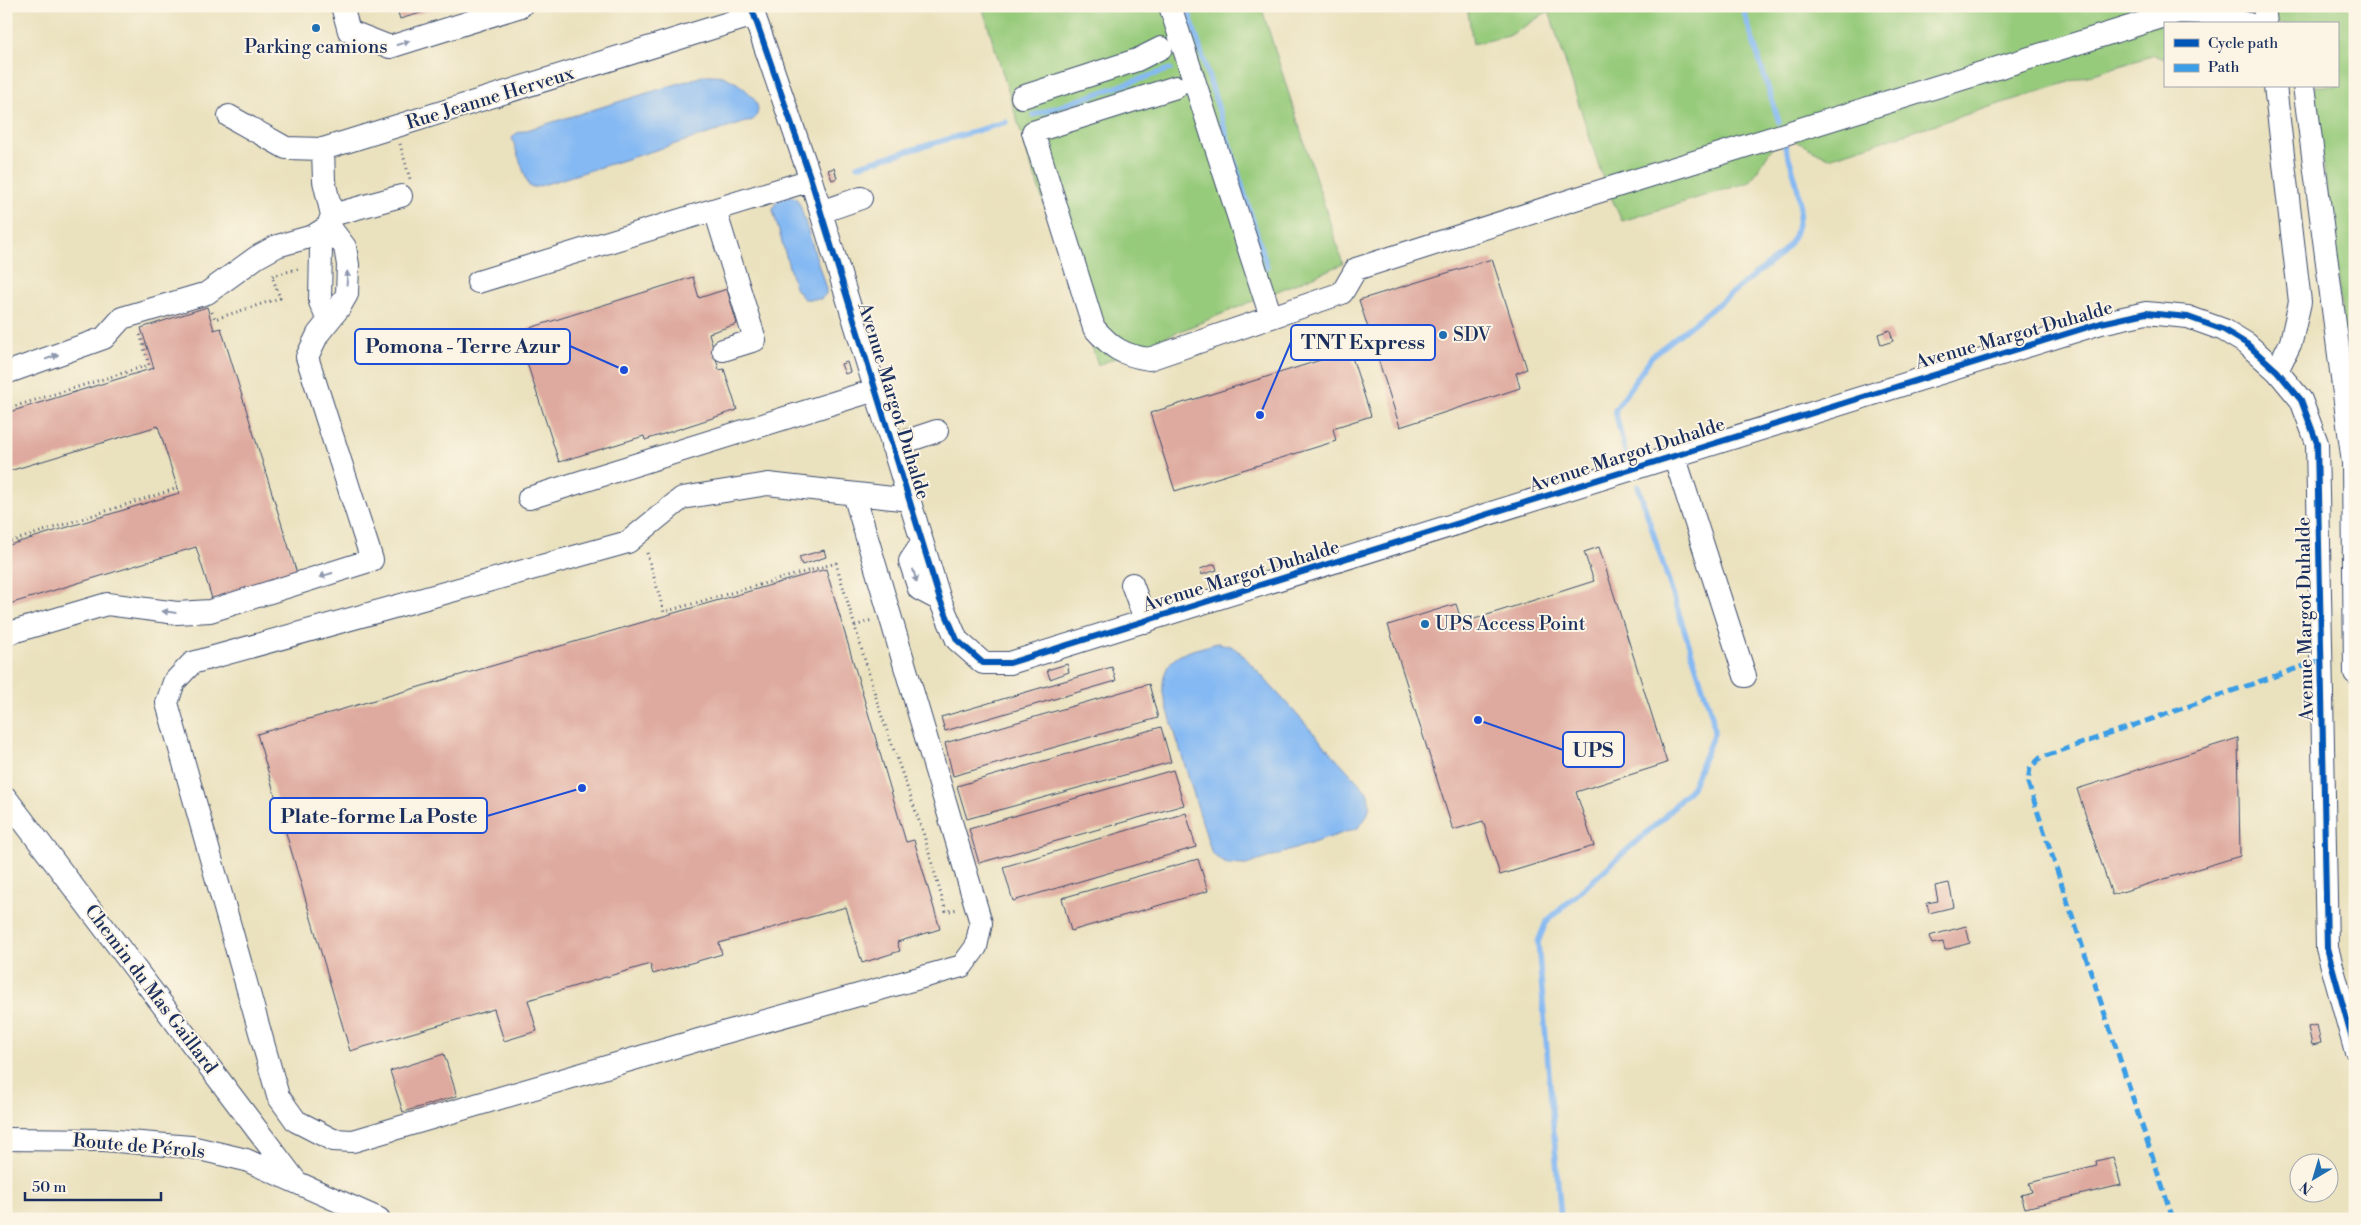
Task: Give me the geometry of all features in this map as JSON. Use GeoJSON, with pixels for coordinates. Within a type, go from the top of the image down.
{"type":"FeatureCollection","features":[{"type":"Feature","properties":{"kind":"street"},"geometry":{"type":"LineString","coordinates":[[342,6],[349,31],[390,48],[521,6]]}},
{"type":"Feature","properties":{"kind":"street"},"geometry":{"type":"LineString","coordinates":[[1170,6],[1271,317]]}},
{"type":"Feature","properties":{"kind":"street"},"geometry":{"type":"LineString","coordinates":[[2264,6],[2266,22]]}},
{"type":"Feature","properties":{"kind":"street","name":"Rue Jeanne Herveux"},"geometry":{"type":"LineString","coordinates":[[229,116],[286,148],[323,150],[753,11]]}},
{"type":"Feature","properties":{"kind":"street","name":"Avenue Margot Duhalde"},"geometry":{"type":"LineString","coordinates":[[753,11],[811,180],[940,600],[957,640],[983,663],[1010,663],[1146,622],[1674,455],[2101,323],[2146,313],[2188,317],[2224,330],[2247,344],[2277,371],[2301,400],[2317,444],[2327,948],[2355,1049]]}},
{"type":"Feature","properties":{"kind":"street"},"geometry":{"type":"LineString","coordinates":[[1176,87],[1033,132],[1094,328],[1111,346],[1130,356],[1149,359],[1342,293],[1356,270],[1578,198],[2178,12],[2208,13],[2242,22]]}},
{"type":"Feature","properties":{"kind":"street"},"geometry":{"type":"LineString","coordinates":[[1022,97],[1137,60],[1161,48]]}},
{"type":"Feature","properties":{"kind":"street"},"geometry":{"type":"LineString","coordinates":[[2275,88],[2300,302],[2291,342],[2277,371]]}},
{"type":"Feature","properties":{"kind":"street"},"geometry":{"type":"LineString","coordinates":[[2304,88],[2353,463],[2355,673]]}},
{"type":"Feature","properties":{"kind":"street"},"geometry":{"type":"LineString","coordinates":[[6,634],[107,604],[177,613],[210,610],[372,560],[307,357],[328,320],[339,308],[346,294],[348,266],[345,247],[331,221],[324,181],[323,150]]}},
{"type":"Feature","properties":{"kind":"street"},"geometry":{"type":"LineString","coordinates":[[478,282],[811,180]]}},
{"type":"Feature","properties":{"kind":"street"},"geometry":{"type":"LineString","coordinates":[[6,373],[104,338],[122,318],[210,301],[264,253],[277,246],[313,236],[331,221],[401,196]]}},
{"type":"Feature","properties":{"kind":"street"},"geometry":{"type":"LineString","coordinates":[[821,212],[861,198]]}},
{"type":"Feature","properties":{"kind":"street"},"geometry":{"type":"LineString","coordinates":[[715,210],[755,340],[723,350]]}},
{"type":"Feature","properties":{"kind":"street"},"geometry":{"type":"LineString","coordinates":[[328,320],[320,302],[320,262],[321,246],[331,221]]}},
{"type":"Feature","properties":{"kind":"street"},"geometry":{"type":"LineString","coordinates":[[529,498],[874,390]]}},
{"type":"Feature","properties":{"kind":"street"},"geometry":{"type":"LineString","coordinates":[[892,446],[936,431]]}},
{"type":"Feature","properties":{"kind":"street"},"geometry":{"type":"LineString","coordinates":[[1674,455],[1745,676]]}},
{"type":"Feature","properties":{"kind":"street"},"geometry":{"type":"LineString","coordinates":[[854,494],[977,903],[981,923],[976,947],[962,966],[722,1033],[353,1141],[333,1140],[296,1122],[278,1096],[166,703],[174,682],[192,663],[628,542],[682,498],[768,484],[910,500]]}},
{"type":"Feature","properties":{"kind":"street"},"geometry":{"type":"LineString","coordinates":[[1132,584],[1146,622]]}},
{"type":"Feature","properties":{"kind":"street","name":"Chemin du Mas Gaillard"},"geometry":{"type":"LineString","coordinates":[[6,798],[295,1180]]}},
{"type":"Feature","properties":{"kind":"street","name":"Route de Pérols"},"geometry":{"type":"LineString","coordinates":[[6,1139],[104,1140],[192,1147],[246,1160],[295,1180],[379,1219]]}},
{"type":"Feature","properties":{"kind":"path"},"geometry":{"type":"LineString","coordinates":[[210,301],[215,319],[280,298],[272,276],[320,262]]}},
{"type":"Feature","properties":{"kind":"path"},"geometry":{"type":"LineString","coordinates":[[6,409],[149,365],[137,325]]}},
{"type":"Feature","properties":{"kind":"path"},"geometry":{"type":"LineString","coordinates":[[6,542],[175,489]]}},
{"type":"Feature","properties":{"kind":"path"},"geometry":{"type":"LineString","coordinates":[[640,532],[664,612],[836,564],[880,711],[923,832],[946,912],[977,903]]}},
{"type":"Feature","properties":{"kind":"green space"},"geometry":{"type":"Polygon","coordinates":[[[982,6],[1261,6],[1343,264],[1098,365],[1030,162],[982,6]]]}},
{"type":"Feature","properties":{"kind":"green space"},"geometry":{"type":"Polygon","coordinates":[[[1467,6],[2355,6],[2355,421],[2314,88],[2338,88],[2338,22],[2164,22],[2164,59],[2154,55],[1829,158],[1793,140],[1772,148],[1750,182],[1622,221],[1604,182],[1549,11],[1509,36],[1473,44],[1467,6]]]}},
{"type":"Feature","properties":{"kind":"water"},"geometry":{"type":"Polygon","coordinates":[[[706,75],[729,79],[750,94],[758,107],[757,114],[753,120],[536,187],[530,187],[528,184],[512,138],[517,133],[706,75]]]}},
{"type":"Feature","properties":{"kind":"water"},"geometry":{"type":"Polygon","coordinates":[[[790,196],[796,198],[800,205],[826,289],[826,294],[821,299],[804,299],[795,288],[773,210],[777,202],[790,196]]]}},
{"type":"Feature","properties":{"kind":"water"},"geometry":{"type":"Polygon","coordinates":[[[1217,643],[1231,646],[1241,653],[1367,792],[1368,811],[1358,828],[1246,865],[1226,864],[1212,854],[1163,694],[1163,680],[1166,670],[1177,657],[1195,649],[1217,643]]]}},
{"type":"Feature","properties":{"kind":"building"},"geometry":{"type":"Polygon","coordinates":[[[396,6],[441,6],[441,7],[400,19],[396,6]]]}},
{"type":"Feature","properties":{"kind":"building"},"geometry":{"type":"Polygon","coordinates":[[[834,168],[837,178],[832,180],[828,170],[834,168]]]}},
{"type":"Feature","properties":{"kind":"building","name":"SDV"},"geometry":{"type":"Polygon","coordinates":[[[1492,259],[1527,369],[1516,373],[1520,388],[1400,427],[1359,300],[1492,259]]]}},
{"type":"Feature","properties":{"kind":"building"},"geometry":{"type":"Polygon","coordinates":[[[693,277],[699,298],[727,289],[737,324],[709,333],[719,370],[724,369],[737,410],[645,440],[644,436],[559,462],[517,332],[693,277]]]}},
{"type":"Feature","properties":{"kind":"building"},"geometry":{"type":"Polygon","coordinates":[[[207,307],[214,330],[221,328],[298,577],[214,605],[196,547],[6,605],[6,546],[179,493],[158,426],[6,472],[6,413],[154,368],[141,328],[207,307]]]}},
{"type":"Feature","properties":{"kind":"building"},"geometry":{"type":"Polygon","coordinates":[[[1890,330],[1893,341],[1881,345],[1878,334],[1890,330]]]}},
{"type":"Feature","properties":{"kind":"building"},"geometry":{"type":"Polygon","coordinates":[[[1350,351],[1371,416],[1333,428],[1336,441],[1175,491],[1150,413],[1350,351]]]}},
{"type":"Feature","properties":{"kind":"building"},"geometry":{"type":"Polygon","coordinates":[[[847,362],[850,372],[845,374],[841,364],[847,362]]]}},
{"type":"Feature","properties":{"kind":"building"},"geometry":{"type":"Polygon","coordinates":[[[1599,547],[1667,763],[1576,792],[1594,846],[1500,875],[1483,821],[1453,830],[1388,625],[1456,604],[1462,623],[1594,581],[1584,552],[1599,547]]]}},
{"type":"Feature","properties":{"kind":"building"},"geometry":{"type":"Polygon","coordinates":[[[824,550],[826,557],[802,565],[799,557],[824,550]]]}},
{"type":"Feature","properties":{"kind":"building"},"geometry":{"type":"Polygon","coordinates":[[[1215,564],[1217,570],[1201,575],[1200,569],[1215,564]]]}},
{"type":"Feature","properties":{"kind":"building"},"geometry":{"type":"Polygon","coordinates":[[[826,569],[906,842],[914,840],[940,929],[897,942],[900,951],[862,963],[846,907],[719,943],[722,954],[653,974],[650,964],[528,1000],[537,1031],[504,1041],[494,1009],[350,1051],[257,734],[826,569]]]}},
{"type":"Feature","properties":{"kind":"building"},"geometry":{"type":"Polygon","coordinates":[[[1067,664],[1069,672],[1050,679],[1047,670],[1067,664]]]}},
{"type":"Feature","properties":{"kind":"building"},"geometry":{"type":"Polygon","coordinates":[[[1112,667],[1116,681],[945,731],[941,717],[1112,667]]]}},
{"type":"Feature","properties":{"kind":"building"},"geometry":{"type":"Polygon","coordinates":[[[1149,684],[1158,718],[953,776],[945,743],[1149,684]]]}},
{"type":"Feature","properties":{"kind":"building"},"geometry":{"type":"Polygon","coordinates":[[[1161,727],[1171,762],[967,819],[957,786],[1161,727]]]}},
{"type":"Feature","properties":{"kind":"building"},"geometry":{"type":"Polygon","coordinates":[[[2238,738],[2240,856],[2112,895],[2077,789],[2238,738]]]}},
{"type":"Feature","properties":{"kind":"building"},"geometry":{"type":"Polygon","coordinates":[[[1173,770],[1184,805],[979,863],[969,829],[1173,770]]]}},
{"type":"Feature","properties":{"kind":"building"},"geometry":{"type":"Polygon","coordinates":[[[1186,813],[1196,847],[1013,901],[1003,867],[1186,813]]]}},
{"type":"Feature","properties":{"kind":"building"},"geometry":{"type":"Polygon","coordinates":[[[1198,859],[1208,891],[1071,931],[1062,898],[1198,859]]]}},
{"type":"Feature","properties":{"kind":"building"},"geometry":{"type":"Polygon","coordinates":[[[1949,883],[1954,907],[1929,913],[1927,903],[1938,901],[1935,886],[1949,883]]]}},
{"type":"Feature","properties":{"kind":"building"},"geometry":{"type":"Polygon","coordinates":[[[1966,926],[1970,943],[1945,950],[1943,942],[1932,944],[1929,936],[1966,926]]]}},
{"type":"Feature","properties":{"kind":"building"},"geometry":{"type":"Polygon","coordinates":[[[2317,1025],[2321,1043],[2312,1045],[2308,1027],[2317,1025]]]}},
{"type":"Feature","properties":{"kind":"building"},"geometry":{"type":"Polygon","coordinates":[[[444,1054],[457,1096],[403,1112],[390,1071],[444,1054]]]}},
{"type":"Feature","properties":{"kind":"building"},"geometry":{"type":"Polygon","coordinates":[[[2113,1157],[2121,1185],[2025,1208],[2021,1195],[2032,1192],[2029,1183],[2097,1166],[2096,1161],[2113,1157]]]}},
{"type":"Feature","properties":{"kind":"waterway"},"geometry":{"type":"LineString","coordinates":[[1187,6],[1267,267]]}},
{"type":"Feature","properties":{"kind":"waterway"},"geometry":{"type":"LineString","coordinates":[[1742,6],[1779,122]]}},
{"type":"Feature","properties":{"kind":"waterway"},"geometry":{"type":"LineString","coordinates":[[1034,115],[1170,69]]}},
{"type":"Feature","properties":{"kind":"waterway"},"geometry":{"type":"LineString","coordinates":[[857,166],[1006,122]]}},
{"type":"Feature","properties":{"kind":"waterway"},"geometry":{"type":"LineString","coordinates":[[1625,452],[1615,410],[1652,356],[1780,255],[1793,239],[1798,225],[1800,202],[1796,180],[1785,146]]}},
{"type":"Feature","properties":{"kind":"waterway"},"geometry":{"type":"LineString","coordinates":[[1561,1219],[1538,942],[1546,922],[1663,818],[1692,787],[1714,733],[1712,716],[1638,486]]}},
{"type":"Feature","properties":{"kind":"marked path"},"geometry":{"type":"LineString","coordinates":[[2173,1219],[2028,783],[2030,768],[2040,758],[2321,660]]}},
{"type":"Feature","properties":{"kind":"cycle path"},"geometry":{"type":"LineString","coordinates":[[751,6],[811,180],[940,600],[957,640],[983,663],[1010,663],[2101,323],[2146,313],[2188,317],[2224,330],[2247,344],[2277,371],[2301,400],[2317,443],[2327,948],[2355,1049]]}},
{"type":"Feature","properties":{"kind":"place","name":"Parking camions"},"geometry":{"type":"Point","coordinates":[316,28]}},
{"type":"Feature","properties":{"kind":"place","name":"SDV"},"geometry":{"type":"Point","coordinates":[1443,335]}},
{"type":"Feature","properties":{"kind":"place","name":"Pomona - Terre Azur"},"geometry":{"type":"Point","coordinates":[624,370]}},
{"type":"Feature","properties":{"kind":"place","name":"TNT Express"},"geometry":{"type":"Point","coordinates":[1260,415]}},
{"type":"Feature","properties":{"kind":"place","name":"UPS Access Point"},"geometry":{"type":"Point","coordinates":[1425,624]}},
{"type":"Feature","properties":{"kind":"place","name":"UPS"},"geometry":{"type":"Point","coordinates":[1478,720]}},
{"type":"Feature","properties":{"kind":"place","name":"Plate-forme La Poste"},"geometry":{"type":"Point","coordinates":[582,788]}}]}
